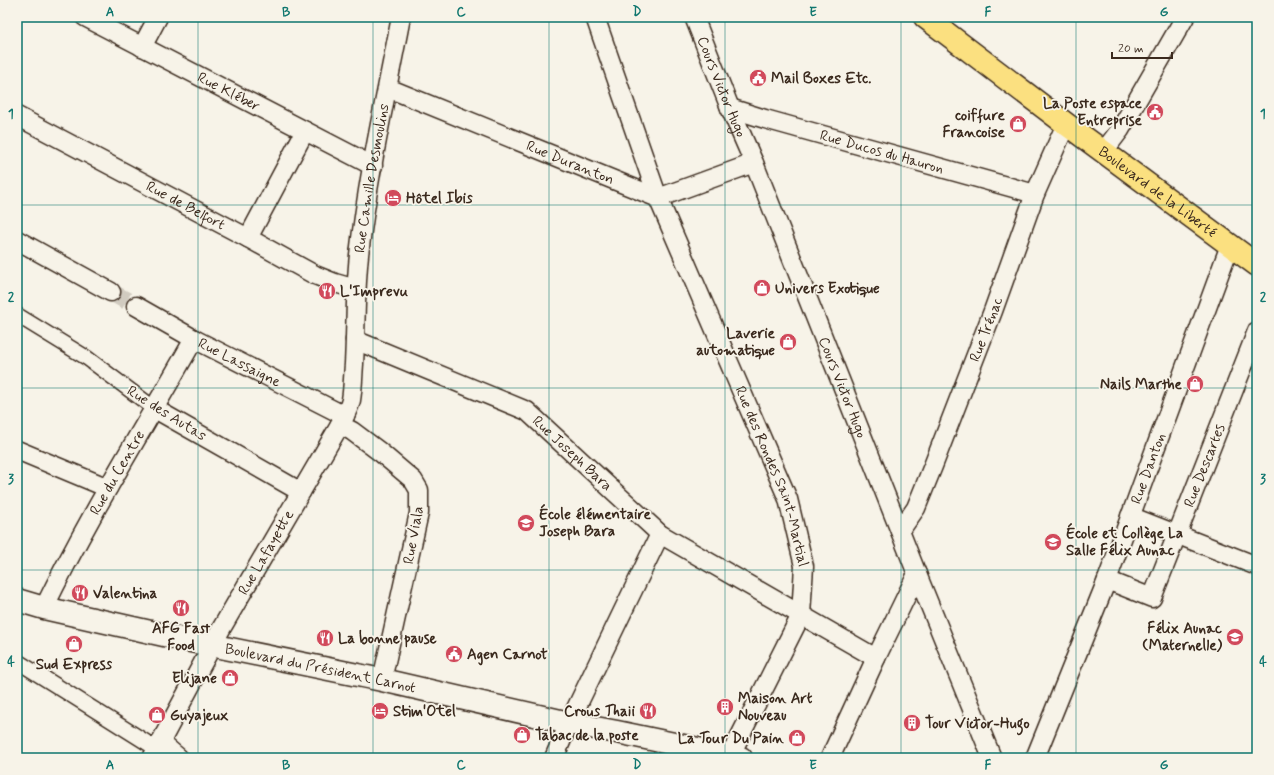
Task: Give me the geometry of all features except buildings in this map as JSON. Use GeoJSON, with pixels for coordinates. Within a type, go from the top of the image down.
{"type":"FeatureCollection","features":[{"type":"Feature","properties":{"kind":"main road","name":"Boulevard de la Liberté"},"geometry":{"type":"LineString","coordinates":[[925,17],[1066,124],[1257,265]]}},
{"type":"Feature","properties":{"kind":"street","name":"Rue Kléber"},"geometry":{"type":"LineString","coordinates":[[85,17],[373,166]]}},
{"type":"Feature","properties":{"kind":"street"},"geometry":{"type":"LineString","coordinates":[[142,47],[158,17]]}},
{"type":"Feature","properties":{"kind":"street","name":"Rue Camille Desmoulins"},"geometry":{"type":"LineString","coordinates":[[355,340],[356,289],[360,253],[373,166],[401,17]]}},
{"type":"Feature","properties":{"kind":"street","name":"Rue des Rondes Saint-Martial"},"geometry":{"type":"LineString","coordinates":[[595,17],[658,198],[788,499],[804,566],[801,615],[735,757]]}},
{"type":"Feature","properties":{"kind":"street","name":"Cours Victor Hugo"},"geometry":{"type":"LineString","coordinates":[[694,17],[730,108],[754,163],[916,574],[992,758]]}},
{"type":"Feature","properties":{"kind":"street"},"geometry":{"type":"LineString","coordinates":[[1104,151],[1120,130],[1185,17]]}},
{"type":"Feature","properties":{"kind":"street","name":"Rue Duranton"},"geometry":{"type":"LineString","coordinates":[[388,88],[658,198]]}},
{"type":"Feature","properties":{"kind":"street","name":"Rue Ducos du Hauron"},"geometry":{"type":"LineString","coordinates":[[730,108],[765,120],[1035,194]]}},
{"type":"Feature","properties":{"kind":"street","name":"Rue de Belfort"},"geometry":{"type":"LineString","coordinates":[[17,116],[248,238],[315,276],[356,289]]}},
{"type":"Feature","properties":{"kind":"street","name":"Rue Trénac"},"geometry":{"type":"LineString","coordinates":[[900,531],[916,508],[993,311],[1035,194],[1066,124]]}},
{"type":"Feature","properties":{"kind":"street"},"geometry":{"type":"LineString","coordinates":[[248,238],[305,131]]}},
{"type":"Feature","properties":{"kind":"street"},"geometry":{"type":"LineString","coordinates":[[658,198],[754,163]]}},
{"type":"Feature","properties":{"kind":"street"},"geometry":{"type":"LineString","coordinates":[[17,240],[111,292]]}},
{"type":"Feature","properties":{"kind":"street","name":"Rue Danton"},"geometry":{"type":"LineString","coordinates":[[1035,758],[1106,580],[1230,245]]}},
{"type":"Feature","properties":{"kind":"street","name":"Rue Lassaigne"},"geometry":{"type":"LineString","coordinates":[[136,306],[343,420]]}},
{"type":"Feature","properties":{"kind":"street","name":"Rue des Autas"},"geometry":{"type":"LineString","coordinates":[[17,315],[87,358],[155,409],[301,492]]}},
{"type":"Feature","properties":{"kind":"street","name":"Rue Descartes"},"geometry":{"type":"LineString","coordinates":[[1106,580],[1152,598],[1178,535],[1257,330]]}},
{"type":"Feature","properties":{"kind":"street","name":"Rue du Centre"},"geometry":{"type":"LineString","coordinates":[[44,608],[108,488],[155,409],[194,339]]}},
{"type":"Feature","properties":{"kind":"street","name":"Rue Joseph Bara"},"geometry":{"type":"LineString","coordinates":[[355,340],[527,411],[660,534],[876,658]]}},
{"type":"Feature","properties":{"kind":"street","name":"Rue Lafayette"},"geometry":{"type":"LineString","coordinates":[[156,750],[212,645],[343,420],[351,400],[355,340]]}},
{"type":"Feature","properties":{"kind":"street","name":"Rue Viala"},"geometry":{"type":"LineString","coordinates":[[343,420],[352,431],[413,480],[419,490],[419,513],[382,680]]}},
{"type":"Feature","properties":{"kind":"street"},"geometry":{"type":"LineString","coordinates":[[17,450],[108,488]]}},
{"type":"Feature","properties":{"kind":"street"},"geometry":{"type":"LineString","coordinates":[[1130,516],[1257,566]]}},
{"type":"Feature","properties":{"kind":"street"},"geometry":{"type":"LineString","coordinates":[[554,758],[569,723],[660,534]]}},
{"type":"Feature","properties":{"kind":"street"},"geometry":{"type":"LineString","coordinates":[[830,758],[916,574]]}},
{"type":"Feature","properties":{"kind":"street","name":"Boulevard du Président Carnot"},"geometry":{"type":"LineString","coordinates":[[17,600],[44,608],[212,645],[382,680],[569,723],[735,757]]}},
{"type":"Feature","properties":{"kind":"street"},"geometry":{"type":"LineString","coordinates":[[17,661],[156,750],[179,758]]}},
{"type":"Feature","properties":{"kind":"tunnel"},"geometry":{"type":"LineString","coordinates":[[111,292],[136,306]]}},
{"type":"Feature","properties":{"kind":"place","name":"Mail Boxes Etc."},"geometry":{"type":"Point","coordinates":[758,78]}},
{"type":"Feature","properties":{"kind":"place","name":"La Poste espace Entreprise"},"geometry":{"type":"Point","coordinates":[1155,112]}},
{"type":"Feature","properties":{"kind":"place","name":"coiffure Francoise"},"geometry":{"type":"Point","coordinates":[1018,124]}},
{"type":"Feature","properties":{"kind":"place","name":"Hôtel Ibis"},"geometry":{"type":"Point","coordinates":[393,198]}},
{"type":"Feature","properties":{"kind":"place","name":"Univers Exotique"},"geometry":{"type":"Point","coordinates":[762,288]}},
{"type":"Feature","properties":{"kind":"place","name":"L'Imprevu"},"geometry":{"type":"Point","coordinates":[327,291]}},
{"type":"Feature","properties":{"kind":"place","name":"Laverie automatique"},"geometry":{"type":"Point","coordinates":[788,342]}},
{"type":"Feature","properties":{"kind":"place","name":"Nails Marthe"},"geometry":{"type":"Point","coordinates":[1195,384]}},
{"type":"Feature","properties":{"kind":"place","name":"École élémentaire Joseph Bara"},"geometry":{"type":"Point","coordinates":[526,523]}},
{"type":"Feature","properties":{"kind":"place","name":"École et Collège La Salle Félix Aunac"},"geometry":{"type":"Point","coordinates":[1053,542]}},
{"type":"Feature","properties":{"kind":"place","name":"Valentina"},"geometry":{"type":"Point","coordinates":[80,593]}},
{"type":"Feature","properties":{"kind":"place","name":"AFG Fast Food"},"geometry":{"type":"Point","coordinates":[181,608]}},
{"type":"Feature","properties":{"kind":"place","name":"Félix Aunac (Maternelle)"},"geometry":{"type":"Point","coordinates":[1235,637]}},
{"type":"Feature","properties":{"kind":"place","name":"La bonne pause"},"geometry":{"type":"Point","coordinates":[325,638]}},
{"type":"Feature","properties":{"kind":"place","name":"Sud Express"},"geometry":{"type":"Point","coordinates":[74,644]}},
{"type":"Feature","properties":{"kind":"place","name":"Agen Carnot"},"geometry":{"type":"Point","coordinates":[454,654]}},
{"type":"Feature","properties":{"kind":"place","name":"Elijane"},"geometry":{"type":"Point","coordinates":[230,678]}},
{"type":"Feature","properties":{"kind":"place","name":"Maison Art Nouveau"},"geometry":{"type":"Point","coordinates":[725,707]}},
{"type":"Feature","properties":{"kind":"place","name":"Stim'Otel"},"geometry":{"type":"Point","coordinates":[380,711]}},
{"type":"Feature","properties":{"kind":"place","name":"Crous Thaii"},"geometry":{"type":"Point","coordinates":[648,711]}},
{"type":"Feature","properties":{"kind":"place","name":"Guyajeux"},"geometry":{"type":"Point","coordinates":[157,715]}},
{"type":"Feature","properties":{"kind":"place","name":"Tour Victor-Hugo"},"geometry":{"type":"Point","coordinates":[912,723]}},
{"type":"Feature","properties":{"kind":"place","name":"Tabac de la poste"},"geometry":{"type":"Point","coordinates":[522,735]}},
{"type":"Feature","properties":{"kind":"place","name":"La Tour Du Pain"},"geometry":{"type":"Point","coordinates":[797,738]}}]}
